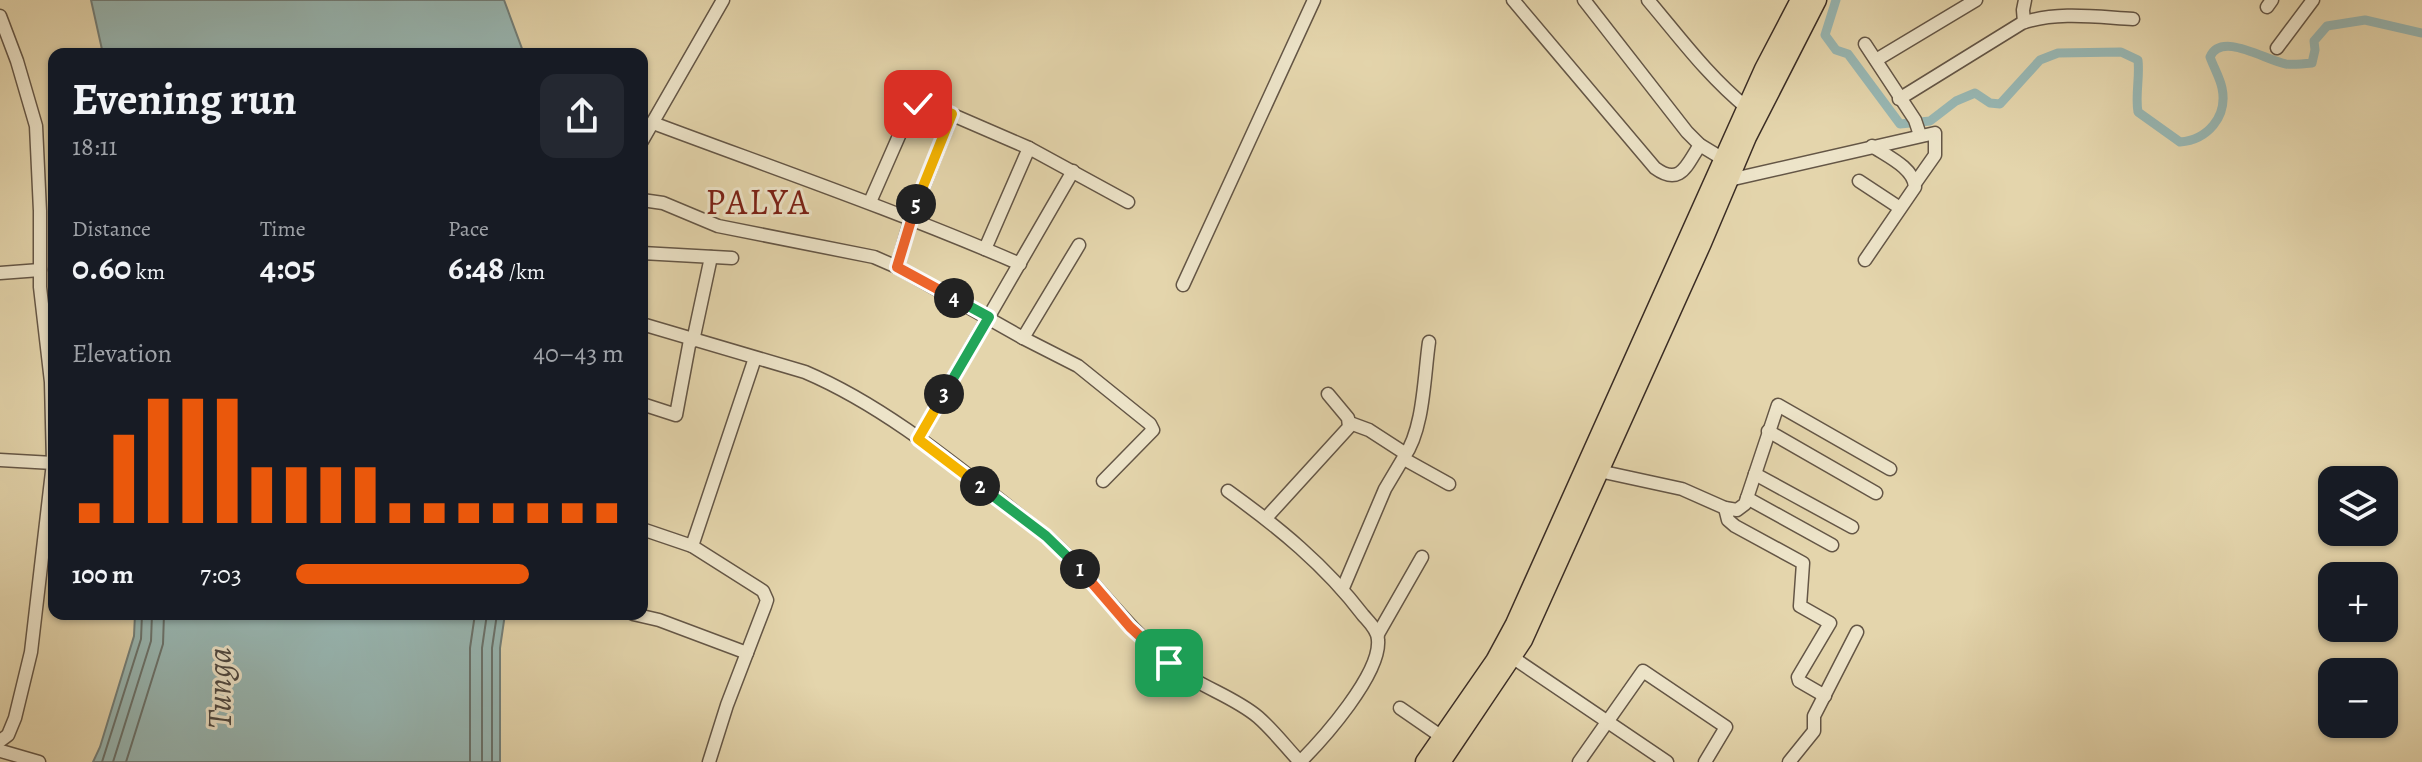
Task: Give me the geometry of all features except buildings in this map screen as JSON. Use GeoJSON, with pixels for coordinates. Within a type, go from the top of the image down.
{"type":"FeatureCollection","features":[{"type":"Feature","properties":{"kind":"highway"},"geometry":{"type":"LineString","coordinates":[[1441,762],[1512,657],[1599,471],[1729,169],[1747,108],[1810,2]]}},
{"type":"Feature","properties":{"kind":"highway"},"geometry":{"type":"LineString","coordinates":[[1425,762],[1495,661],[1515,624],[1810,2]]}},
{"type":"Feature","properties":{"kind":"street"},"geometry":{"type":"LineString","coordinates":[[648,131],[723,0]]}},
{"type":"Feature","properties":{"kind":"street"},"geometry":{"type":"LineString","coordinates":[[1183,285],[1314,0]]}},
{"type":"Feature","properties":{"kind":"street"},"geometry":{"type":"LineString","coordinates":[[1513,0],[1655,168],[1676,176],[1700,145]]}},
{"type":"Feature","properties":{"kind":"street"},"geometry":{"type":"LineString","coordinates":[[1584,0],[1673,114],[1700,145],[1729,169],[1872,146],[1917,127]]}},
{"type":"Feature","properties":{"kind":"street"},"geometry":{"type":"LineString","coordinates":[[1648,0],[1698,63],[1747,108]]}},
{"type":"Feature","properties":{"kind":"street"},"geometry":{"type":"LineString","coordinates":[[1876,60],[1976,0]]}},
{"type":"Feature","properties":{"kind":"street"},"geometry":{"type":"LineString","coordinates":[[2277,48],[2313,0]]}},
{"type":"Feature","properties":{"kind":"street"},"geometry":{"type":"LineString","coordinates":[[2024,1],[2024,22]]}},
{"type":"Feature","properties":{"kind":"street"},"geometry":{"type":"LineString","coordinates":[[0,16],[36,126],[40,270],[48,351]]}},
{"type":"Feature","properties":{"kind":"street"},"geometry":{"type":"LineString","coordinates":[[1899,99],[2024,22],[2057,17],[2133,19]]}},
{"type":"Feature","properties":{"kind":"street"},"geometry":{"type":"LineString","coordinates":[[1865,44],[1917,127],[1935,133],[1936,148],[1929,165],[1865,260]]}},
{"type":"Feature","properties":{"kind":"street"},"geometry":{"type":"LineString","coordinates":[[870,202],[913,107],[925,103],[1029,148],[1128,202]]}},
{"type":"Feature","properties":{"kind":"street"},"geometry":{"type":"LineString","coordinates":[[897,267],[911,218],[952,114]]}},
{"type":"Feature","properties":{"kind":"street"},"geometry":{"type":"LineString","coordinates":[[653,123],[801,180],[870,202],[1020,264]]}},
{"type":"Feature","properties":{"kind":"street"},"geometry":{"type":"LineString","coordinates":[[1872,146],[1910,172],[1916,182]]}},
{"type":"Feature","properties":{"kind":"street"},"geometry":{"type":"LineString","coordinates":[[985,249],[1029,148]]}},
{"type":"Feature","properties":{"kind":"street"},"geometry":{"type":"LineString","coordinates":[[918,439],[1073,171]]}},
{"type":"Feature","properties":{"kind":"street"},"geometry":{"type":"LineString","coordinates":[[1859,181],[1900,208]]}},
{"type":"Feature","properties":{"kind":"street"},"geometry":{"type":"LineString","coordinates":[[648,201],[663,203],[718,226],[861,253],[897,267],[1078,366],[1150,424],[1153,430],[1103,481]]}},
{"type":"Feature","properties":{"kind":"street"},"geometry":{"type":"LineString","coordinates":[[1023,338],[1079,245]]}},
{"type":"Feature","properties":{"kind":"street"},"geometry":{"type":"LineString","coordinates":[[648,253],[732,258]]}},
{"type":"Feature","properties":{"kind":"street"},"geometry":{"type":"LineString","coordinates":[[648,406],[672,416],[677,414],[711,257]]}},
{"type":"Feature","properties":{"kind":"street"},"geometry":{"type":"LineString","coordinates":[[0,273],[40,270]]}},
{"type":"Feature","properties":{"kind":"street"},"geometry":{"type":"LineString","coordinates":[[648,326],[805,372],[918,439],[1068,555],[1130,627],[1169,663],[1258,718],[1300,762],[1329,733],[1364,679],[1378,652],[1378,634],[1422,557]]}},
{"type":"Feature","properties":{"kind":"street"},"geometry":{"type":"LineString","coordinates":[[1343,588],[1385,489],[1413,441],[1429,342]]}},
{"type":"Feature","properties":{"kind":"street"},"geometry":{"type":"LineString","coordinates":[[692,546],[755,358]]}},
{"type":"Feature","properties":{"kind":"street"},"geometry":{"type":"LineString","coordinates":[[1328,394],[1350,423],[1369,430],[1403,452],[1404,458]]}},
{"type":"Feature","properties":{"kind":"street"},"geometry":{"type":"LineString","coordinates":[[1599,471],[1682,489],[1725,508],[1737,510],[1742,508],[1747,498],[1778,405],[1890,469]]}},
{"type":"Feature","properties":{"kind":"street"},"geometry":{"type":"LineString","coordinates":[[1266,518],[1346,433],[1350,423]]}},
{"type":"Feature","properties":{"kind":"street"},"geometry":{"type":"LineString","coordinates":[[1768,431],[1876,493]]}},
{"type":"Feature","properties":{"kind":"street"},"geometry":{"type":"LineString","coordinates":[[1404,458],[1449,484]]}},
{"type":"Feature","properties":{"kind":"street"},"geometry":{"type":"LineString","coordinates":[[0,460],[48,463]]}},
{"type":"Feature","properties":{"kind":"street"},"geometry":{"type":"LineString","coordinates":[[1755,474],[1852,527]]}},
{"type":"Feature","properties":{"kind":"street"},"geometry":{"type":"LineString","coordinates":[[1228,491],[1266,518],[1324,567],[1378,634]]}},
{"type":"Feature","properties":{"kind":"street"},"geometry":{"type":"LineString","coordinates":[[1747,498],[1832,545]]}},
{"type":"Feature","properties":{"kind":"street"},"geometry":{"type":"LineString","coordinates":[[39,762],[1,750],[15,718],[31,652],[48,506]]}},
{"type":"Feature","properties":{"kind":"street"},"geometry":{"type":"LineString","coordinates":[[1725,508],[1728,520],[1735,526],[1803,563],[1800,606],[1830,623],[1798,677],[1799,681],[1825,696]]}},
{"type":"Feature","properties":{"kind":"street"},"geometry":{"type":"LineString","coordinates":[[648,531],[692,546],[763,591],[766,596],[709,762]]}},
{"type":"Feature","properties":{"kind":"street"},"geometry":{"type":"LineString","coordinates":[[648,617],[747,653]]}},
{"type":"Feature","properties":{"kind":"street"},"geometry":{"type":"LineString","coordinates":[[1789,762],[1814,731],[1814,716],[1857,632]]}},
{"type":"Feature","properties":{"kind":"street"},"geometry":{"type":"LineString","coordinates":[[1512,657],[1667,762]]}},
{"type":"Feature","properties":{"kind":"street"},"geometry":{"type":"LineString","coordinates":[[1579,762],[1643,671],[1726,727],[1705,762]]}},
{"type":"Feature","properties":{"kind":"street"},"geometry":{"type":"LineString","coordinates":[[1400,708],[1442,737]]}},
{"type":"Feature","properties":{"kind":"water"},"geometry":{"type":"Polygon","coordinates":[[[91,0],[504,0],[522,48],[102,48],[91,0]]]}},
{"type":"Feature","properties":{"kind":"water","name":"Tunga"},"geometry":{"type":"Polygon","coordinates":[[[135,620],[504,620],[500,648],[500,762],[93,762],[134,636],[135,620]]]}},
{"type":"Feature","properties":{"kind":"waterway"},"geometry":{"type":"LineString","coordinates":[[1836,0],[1825,35],[1836,50],[1848,54],[1900,124],[1930,121],[1956,101],[1975,93],[1990,103],[2000,104],[2040,60],[2058,53],[2121,52],[2138,60],[2138,112],[2180,142],[2207,132],[2222,108],[2222,88],[2210,57],[2216,50],[2233,47],[2286,64],[2302,64],[2312,63],[2314,41],[2327,26],[2365,20],[2422,33]]}},
{"type":"Feature","properties":{"kind":"district","name":"PALYA"},"geometry":{"type":"Point","coordinates":[758,201]}},
{"type":"Feature","properties":{"kind":"route"},"geometry":{"type":"LineString","coordinates":[[918,104],[925,103],[952,114],[911,218],[897,267],[989,317],[918,439],[1068,555],[1130,627],[1169,663]]}}]}
